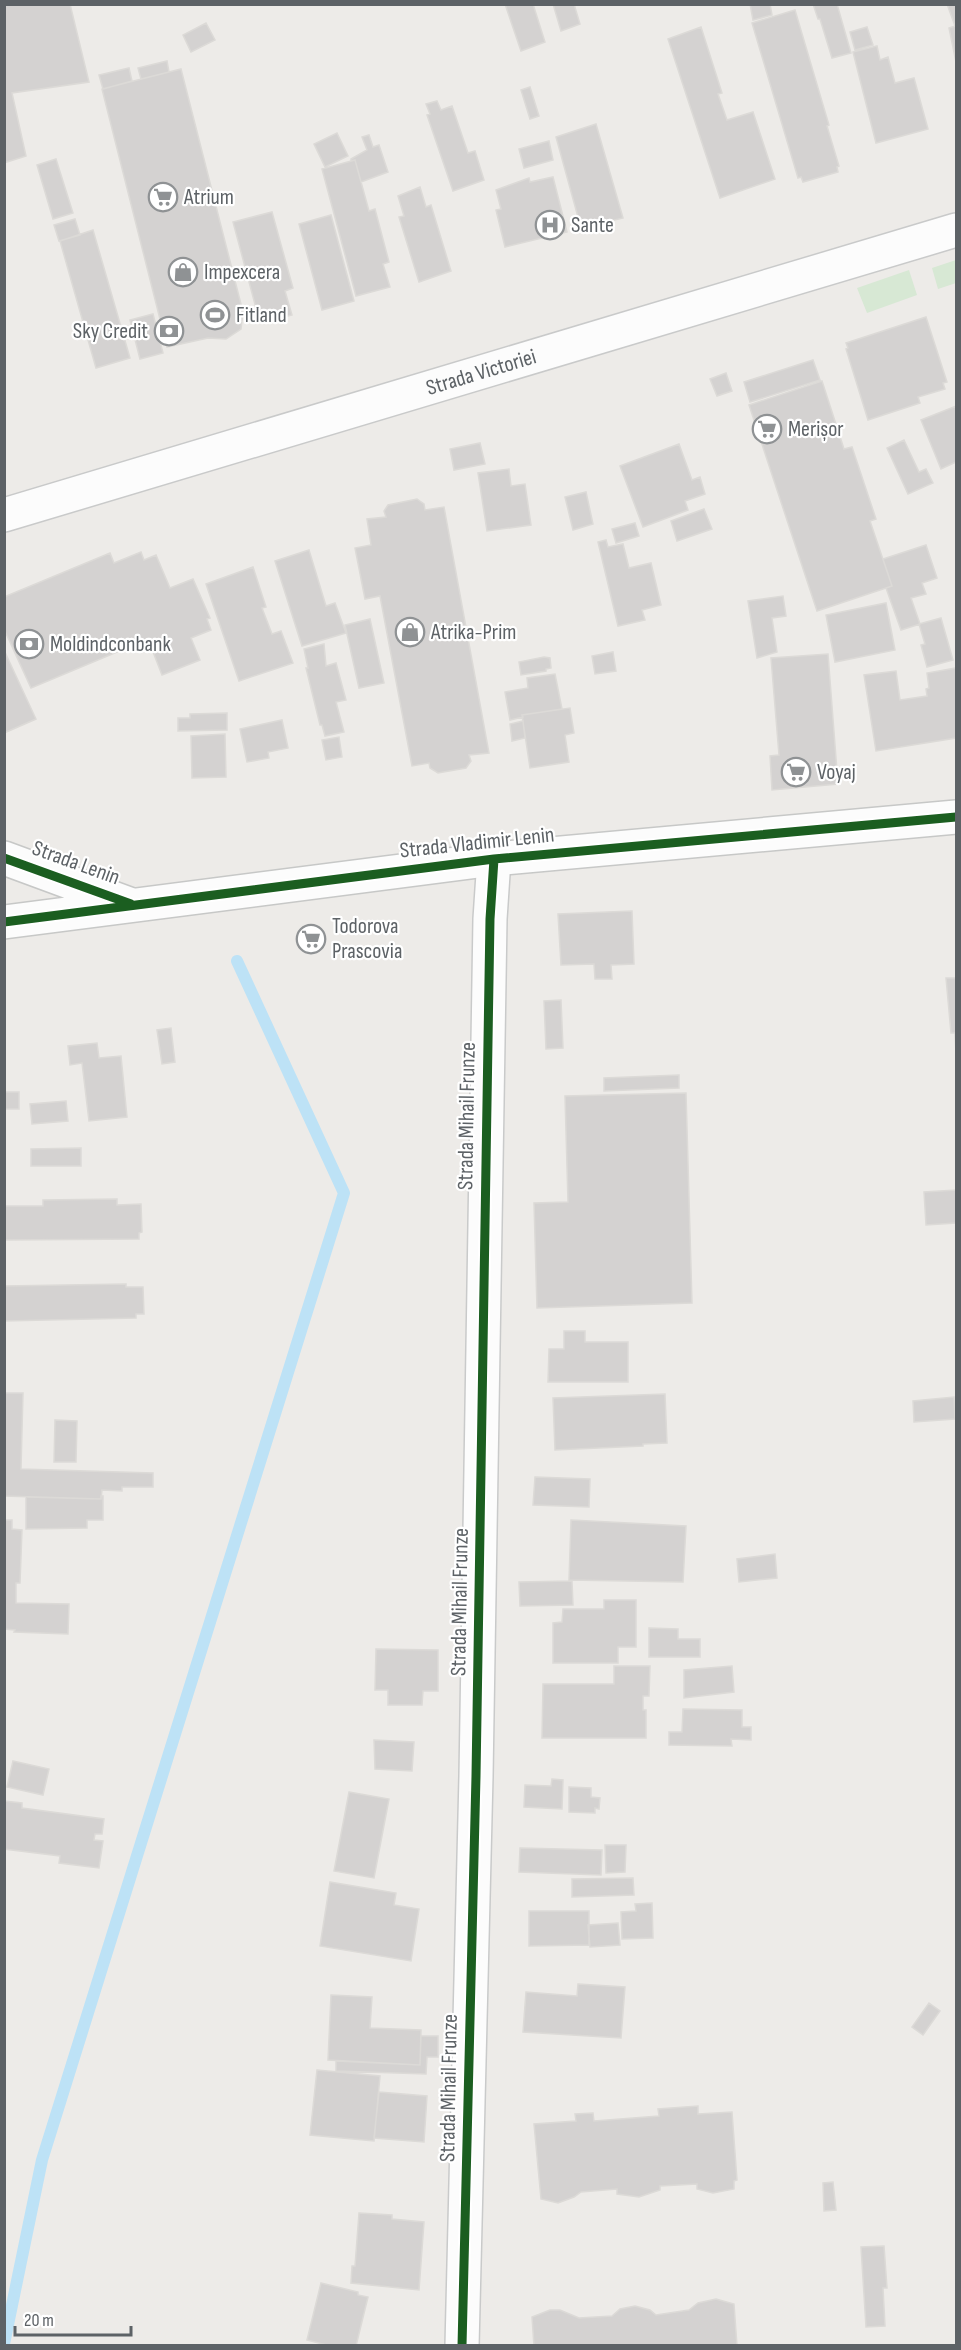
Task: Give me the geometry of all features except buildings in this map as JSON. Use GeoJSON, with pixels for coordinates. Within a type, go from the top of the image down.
{"type":"FeatureCollection","features":[{"type":"Feature","properties":{"kind":"street","name":"Strada Victoriei"},"geometry":{"type":"LineString","coordinates":[[4,515],[957,230]]}},
{"type":"Feature","properties":{"kind":"street","name":"Strada Vladimir Lenin"},"geometry":{"type":"LineString","coordinates":[[4,922],[494,859],[957,817]]}},
{"type":"Feature","properties":{"kind":"street","name":"Strada Lenin"},"geometry":{"type":"LineString","coordinates":[[4,858],[134,905]]}},
{"type":"Feature","properties":{"kind":"street","name":"Strada Mihail Frunze"},"geometry":{"type":"LineString","coordinates":[[462,2346],[476,1776],[490,919],[494,859]]}},
{"type":"Feature","properties":{"kind":"green space"},"geometry":{"type":"Polygon","coordinates":[[[956,260],[956,283],[938,289],[932,268],[956,260]]]}},
{"type":"Feature","properties":{"kind":"green space"},"geometry":{"type":"Polygon","coordinates":[[[909,270],[917,295],[867,313],[857,288],[909,270]]]}},
{"type":"Feature","properties":{"kind":"waterway"},"geometry":{"type":"LineString","coordinates":[[4,2344],[42,2160],[344,1193],[237,961]]}},
{"type":"Feature","properties":{"kind":"cycle path"},"geometry":{"type":"LineString","coordinates":[[4,922],[494,859],[956,817]]}},
{"type":"Feature","properties":{"kind":"cycle path"},"geometry":{"type":"LineString","coordinates":[[4,858],[131,904]]}},
{"type":"Feature","properties":{"kind":"cycle path"},"geometry":{"type":"LineString","coordinates":[[462,2346],[476,1776],[490,919],[494,859]]}},
{"type":"Feature","properties":{"kind":"place","name":"Atrium"},"geometry":{"type":"Point","coordinates":[163,197]}},
{"type":"Feature","properties":{"kind":"place","name":"Sante"},"geometry":{"type":"Point","coordinates":[550,225]}},
{"type":"Feature","properties":{"kind":"place","name":"Impexcera"},"geometry":{"type":"Point","coordinates":[183,272]}},
{"type":"Feature","properties":{"kind":"place","name":"Fitland"},"geometry":{"type":"Point","coordinates":[215,315]}},
{"type":"Feature","properties":{"kind":"place","name":"Sky Credit"},"geometry":{"type":"Point","coordinates":[169,331]}},
{"type":"Feature","properties":{"kind":"place","name":"Merișor"},"geometry":{"type":"Point","coordinates":[767,429]}},
{"type":"Feature","properties":{"kind":"place","name":"Atrika-Prim"},"geometry":{"type":"Point","coordinates":[410,632]}},
{"type":"Feature","properties":{"kind":"place","name":"Moldindconbank"},"geometry":{"type":"Point","coordinates":[29,644]}},
{"type":"Feature","properties":{"kind":"place","name":"Voyaj"},"geometry":{"type":"Point","coordinates":[796,772]}},
{"type":"Feature","properties":{"kind":"place","name":"Todorova Prascovia"},"geometry":{"type":"Point","coordinates":[311,939]}}]}
